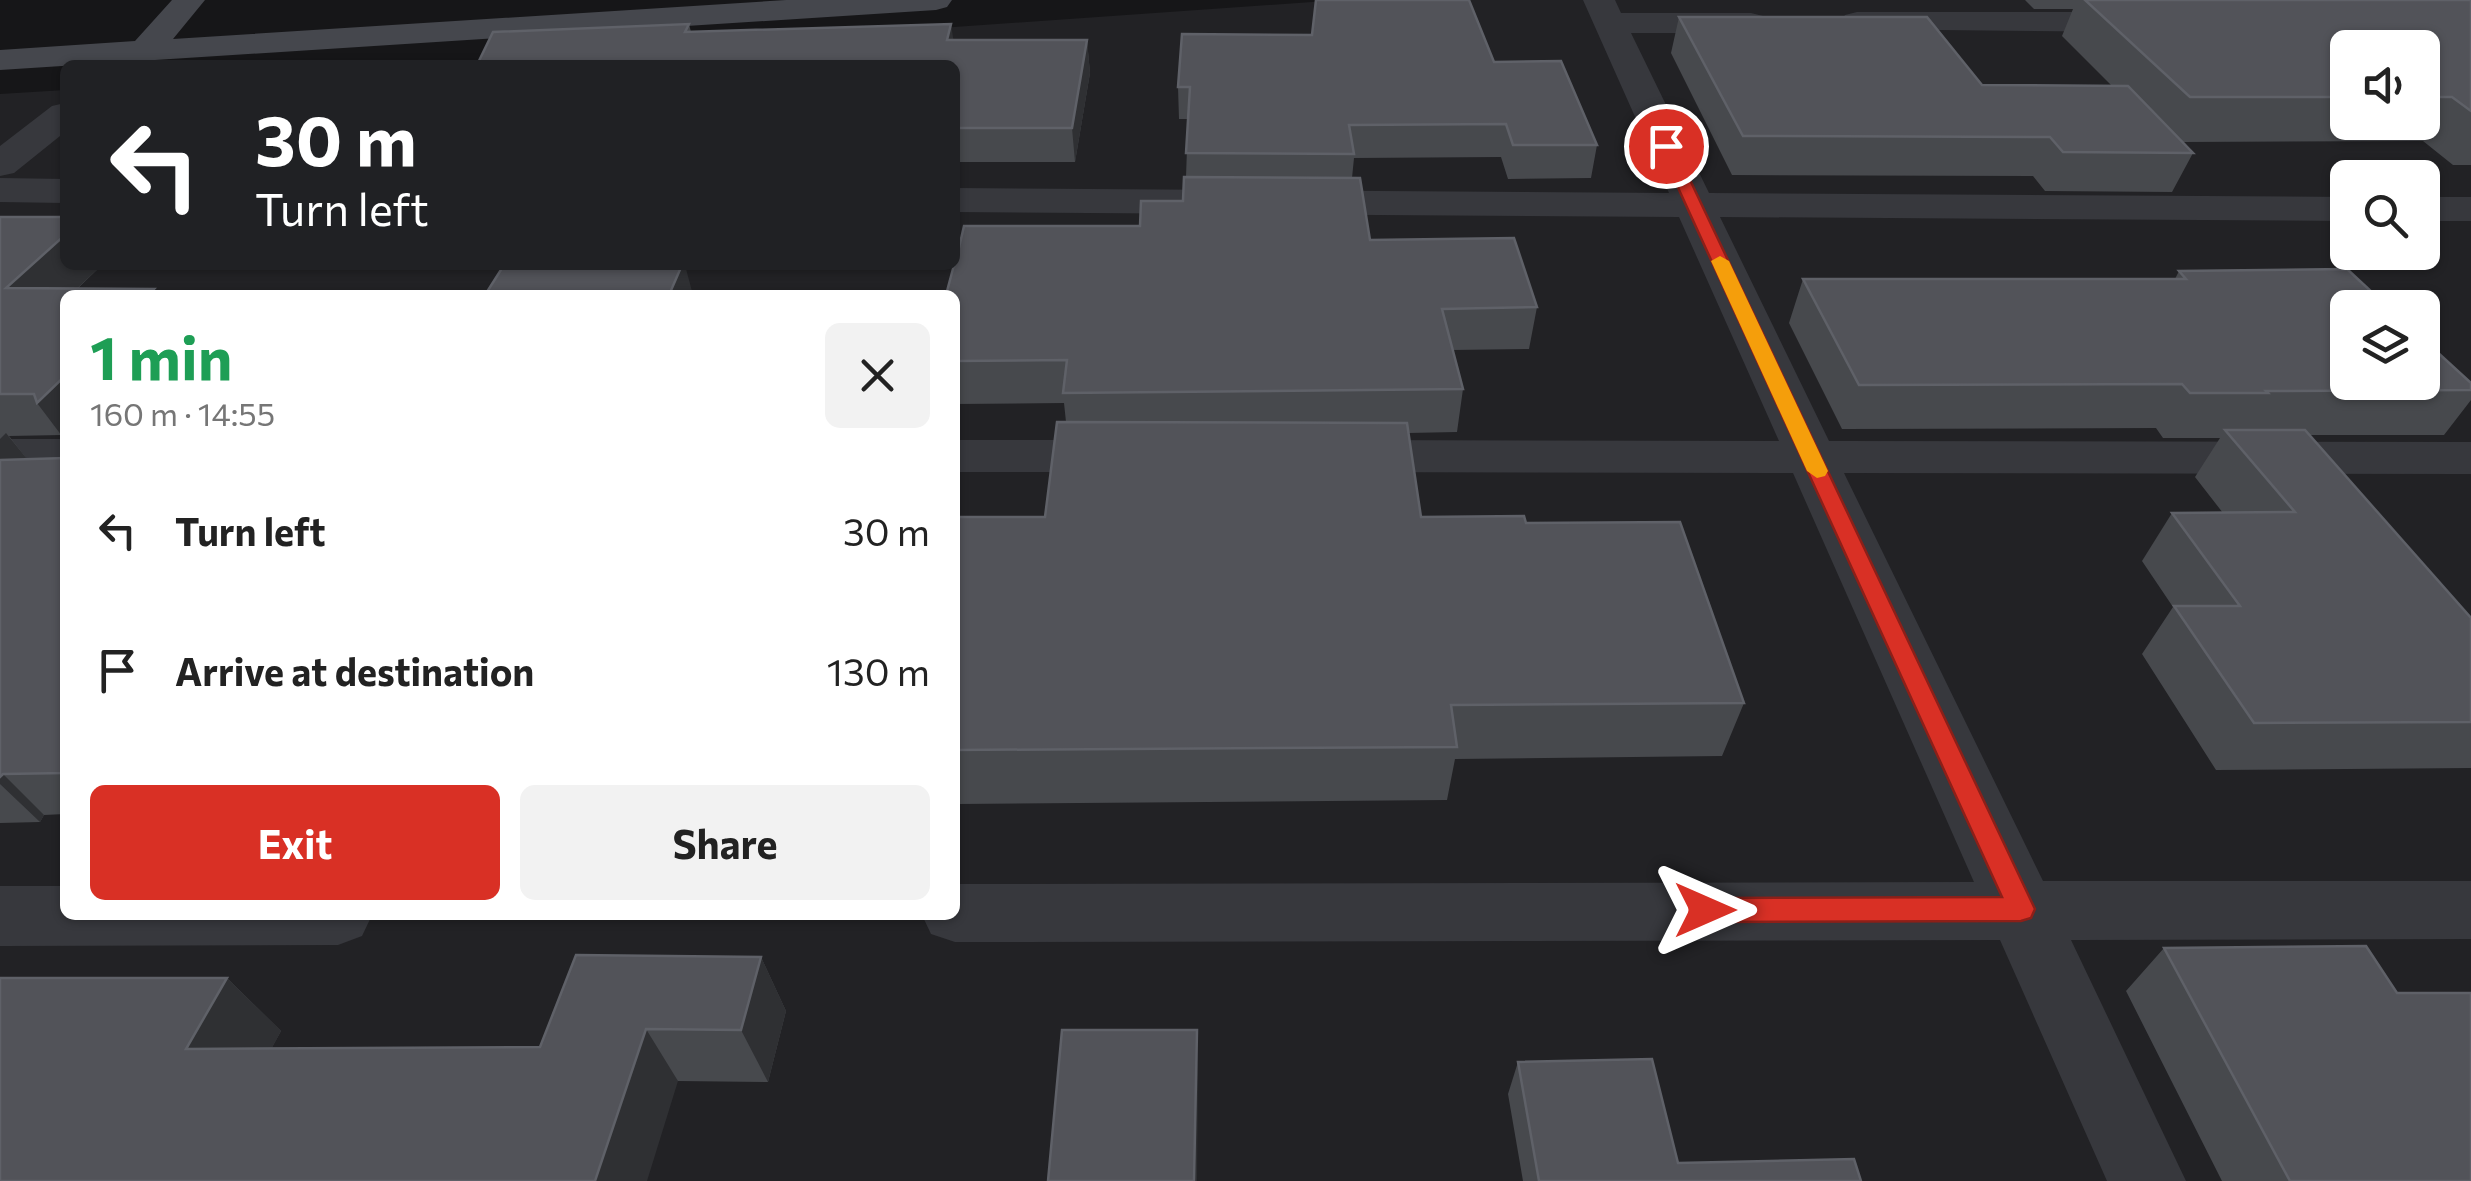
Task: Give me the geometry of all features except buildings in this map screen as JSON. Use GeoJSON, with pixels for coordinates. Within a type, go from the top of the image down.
{"type":"FeatureCollection","features":[{"type":"Feature","properties":{"kind":"street"},"geometry":{"type":"LineString","coordinates":[[143,51],[190,0]]}},
{"type":"Feature","properties":{"kind":"street"},"geometry":{"type":"LineString","coordinates":[[0,45],[143,51],[367,26],[706,0]]}},
{"type":"Feature","properties":{"kind":"street"},"geometry":{"type":"LineString","coordinates":[[0,60],[936,0]]}},
{"type":"Feature","properties":{"kind":"street"},"geometry":{"type":"LineString","coordinates":[[1785,22],[1604,11],[2147,1181]]}},
{"type":"Feature","properties":{"kind":"street"},"geometry":{"type":"LineString","coordinates":[[1824,22],[2177,22]]}},
{"type":"Feature","properties":{"kind":"street"},"geometry":{"type":"LineString","coordinates":[[0,165],[60,118]]}},
{"type":"Feature","properties":{"kind":"street"},"geometry":{"type":"LineString","coordinates":[[0,190],[60,191]]}},
{"type":"Feature","properties":{"kind":"street"},"geometry":{"type":"LineString","coordinates":[[960,200],[1695,208],[2330,208]]}},
{"type":"Feature","properties":{"kind":"street"},"geometry":{"type":"LineString","coordinates":[[2440,209],[2471,209]]}},
{"type":"Feature","properties":{"kind":"street"},"geometry":{"type":"LineString","coordinates":[[0,454],[60,455]]}},
{"type":"Feature","properties":{"kind":"street"},"geometry":{"type":"LineString","coordinates":[[960,456],[1174,456]]}},
{"type":"Feature","properties":{"kind":"street"},"geometry":{"type":"LineString","coordinates":[[1294,456],[2471,458]]}},
{"type":"Feature","properties":{"kind":"street"},"geometry":{"type":"LineString","coordinates":[[960,913],[2471,910]]}},
{"type":"Feature","properties":{"kind":"street"},"geometry":{"type":"LineString","coordinates":[[0,916],[60,916]]}},
{"type":"Feature","properties":{"kind":"shaded area"},"geometry":{"type":"Polygon","coordinates":[[[1340,0],[2471,0],[2471,1181],[0,1181],[0,94],[60,90],[60,270],[960,270],[960,60],[485,60],[1340,0]]]}},
{"type":"Feature","properties":{"kind":"slow traffic"},"geometry":{"type":"LineString","coordinates":[[1720,261],[1817,471]]}},
{"type":"Feature","properties":{"kind":"route"},"geometry":{"type":"LineString","coordinates":[[1666,146],[2021,909],[1705,910]]}}]}
